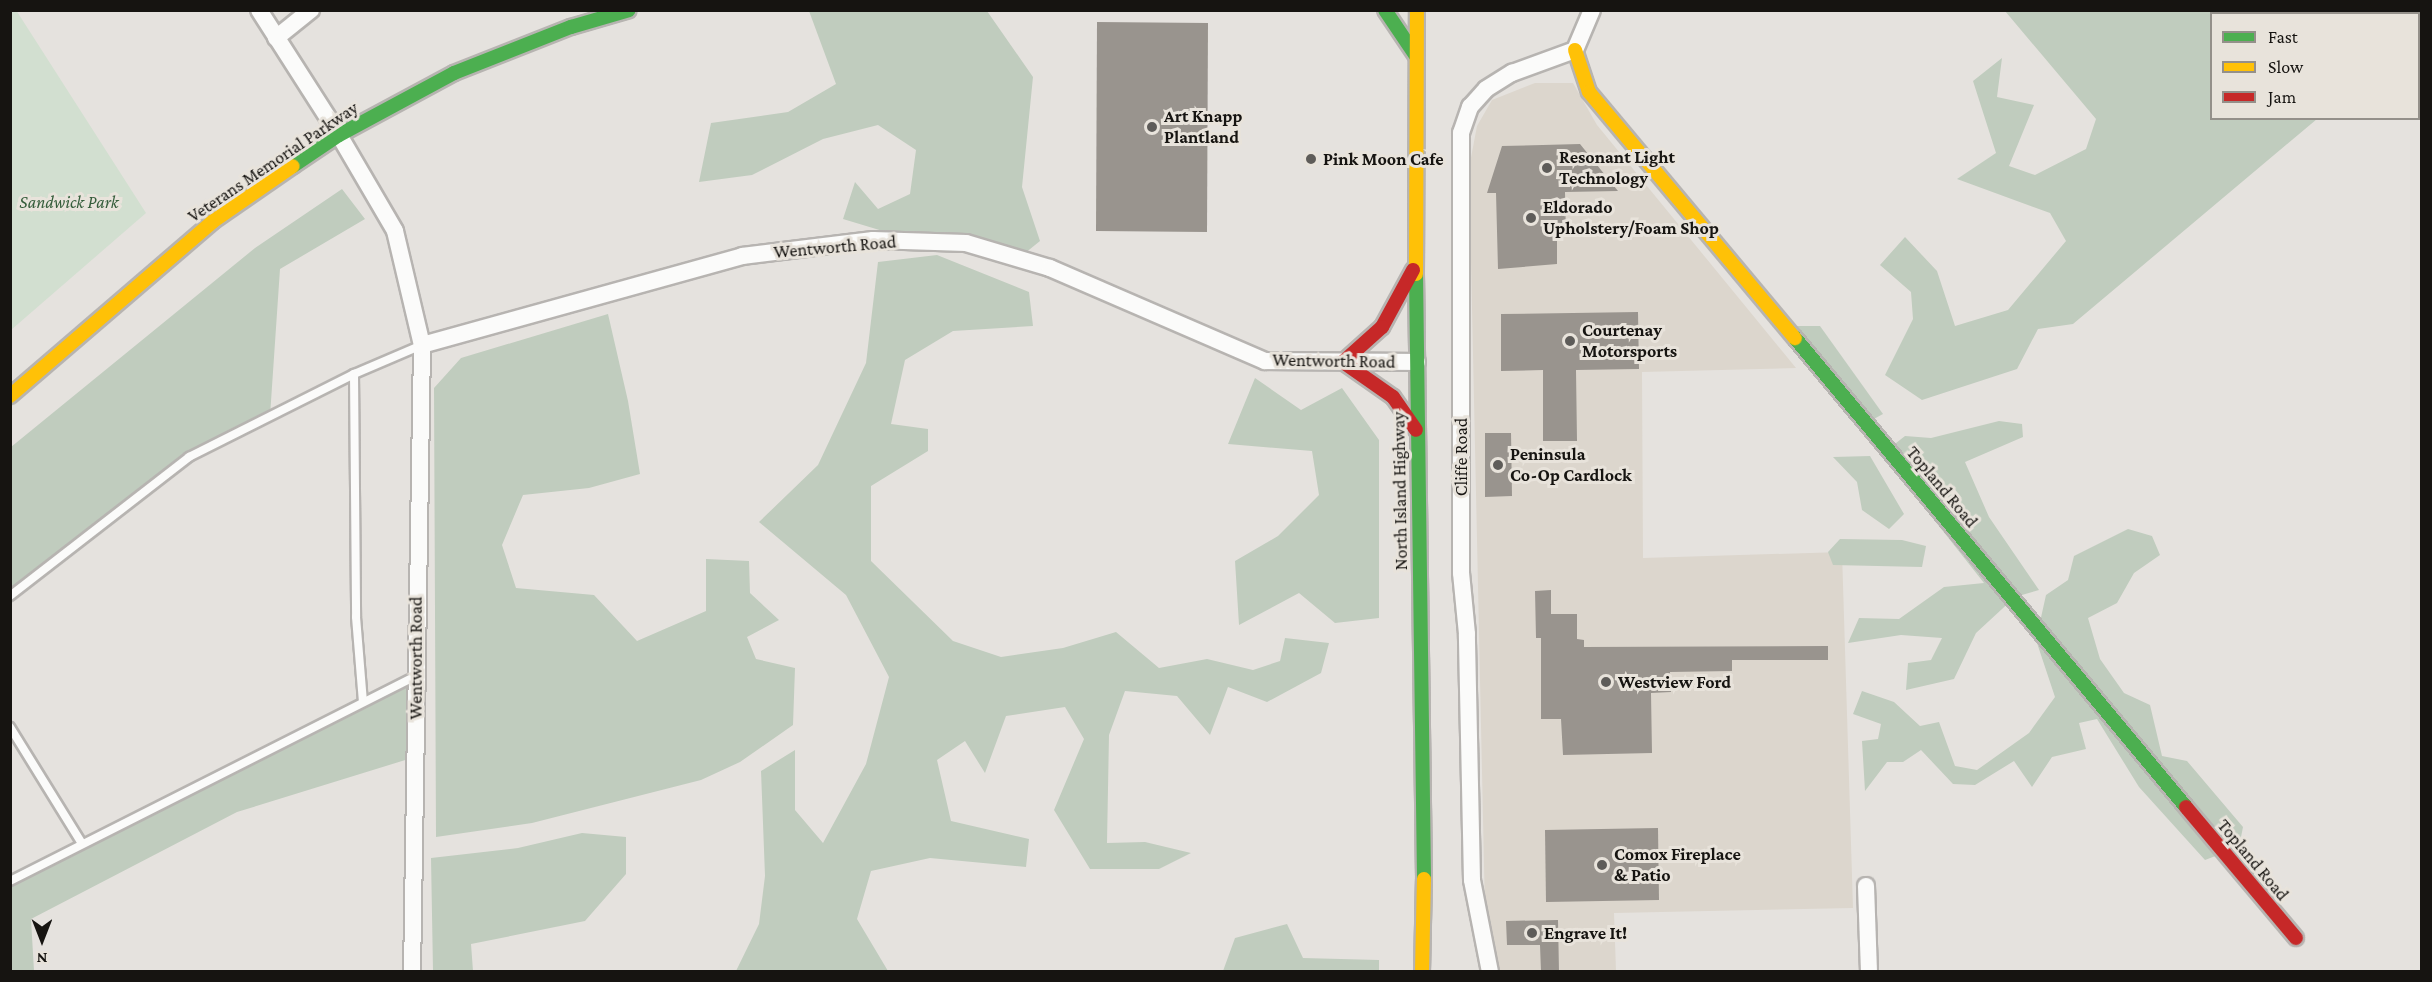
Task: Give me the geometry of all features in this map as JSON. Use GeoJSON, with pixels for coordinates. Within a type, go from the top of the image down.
{"type":"FeatureCollection","features":[{"type":"Feature","properties":{"kind":"main road","name":"Veterans Memorial Parkway"},"geometry":{"type":"LineString","coordinates":[[10,396],[212,222],[339,135],[454,73],[571,27],[629,10]]}},
{"type":"Feature","properties":{"kind":"main road"},"geometry":{"type":"LineString","coordinates":[[1385,10],[1416,56]]}},
{"type":"Feature","properties":{"kind":"main road","name":"North Island Highway"},"geometry":{"type":"LineString","coordinates":[[1417,10],[1416,430],[1424,864],[1422,972]]}},
{"type":"Feature","properties":{"kind":"main road","name":"Topland Road"},"geometry":{"type":"LineString","coordinates":[[1575,50],[1589,92],[2296,939]]}},
{"type":"Feature","properties":{"kind":"main road"},"geometry":{"type":"LineString","coordinates":[[1416,263],[1382,327],[1343,362],[1371,378],[1393,397],[1416,430]]}},
{"type":"Feature","properties":{"kind":"street","name":"Wentworth Road"},"geometry":{"type":"LineString","coordinates":[[259,10],[339,135],[394,231],[422,345],[414,677],[412,972]]}},
{"type":"Feature","properties":{"kind":"street"},"geometry":{"type":"LineString","coordinates":[[276,38],[311,10]]}},
{"type":"Feature","properties":{"kind":"street"},"geometry":{"type":"LineString","coordinates":[[1575,50],[1592,10]]}},
{"type":"Feature","properties":{"kind":"street","name":"Cliffe Road"},"geometry":{"type":"LineString","coordinates":[[1490,972],[1472,880],[1467,634],[1461,573],[1461,133],[1470,107],[1486,89],[1512,73],[1575,50]]}},
{"type":"Feature","properties":{"kind":"street","name":"Wentworth Road"},"geometry":{"type":"LineString","coordinates":[[422,345],[742,256],[873,240],[966,243],[1050,268],[1265,361],[1417,362]]}},
{"type":"Feature","properties":{"kind":"street"},"geometry":{"type":"LineString","coordinates":[[1866,886],[1869,972]]}},
{"type":"Feature","properties":{"kind":"lane"},"geometry":{"type":"LineString","coordinates":[[10,596],[189,457],[354,374],[422,345]]}},
{"type":"Feature","properties":{"kind":"lane"},"geometry":{"type":"LineString","coordinates":[[354,374],[356,617],[363,702]]}},
{"type":"Feature","properties":{"kind":"lane"},"geometry":{"type":"LineString","coordinates":[[10,881],[81,842],[414,677]]}},
{"type":"Feature","properties":{"kind":"lane"},"geometry":{"type":"LineString","coordinates":[[10,727],[81,842]]}},
{"type":"Feature","properties":{"kind":"shaded area"},"geometry":{"type":"Polygon","coordinates":[[[1535,83],[1573,83],[1597,125],[1796,368],[1642,372],[1643,558],[1842,552],[1853,908],[1614,913],[1616,971],[1499,971],[1485,911],[1469,168],[1477,126],[1492,100],[1535,83]]]}},
{"type":"Feature","properties":{"kind":"green space","name":"Sandwick Park"},"geometry":{"type":"Polygon","coordinates":[[[16,10],[146,213],[11,330],[10,11],[16,10]]]}},
{"type":"Feature","properties":{"kind":"green space"},"geometry":{"type":"Polygon","coordinates":[[[2421,10],[2420,32],[2420,12],[2210,12],[2210,120],[2316,120],[2073,324],[2038,329],[2017,369],[1922,400],[1885,375],[1913,319],[1911,292],[1880,265],[1905,237],[1937,271],[1955,326],[2008,310],[2066,241],[2050,213],[1957,179],[1996,153],[1973,81],[2002,58],[1997,97],[2034,105],[2009,166],[2035,175],[2086,149],[2096,119],[2005,11],[2421,10]]]}},
{"type":"Feature","properties":{"kind":"green space"},"geometry":{"type":"Polygon","coordinates":[[[809,11],[987,11],[1033,77],[1022,187],[1040,241],[1019,258],[896,235],[843,219],[855,182],[878,209],[910,194],[916,150],[878,125],[823,139],[752,175],[699,182],[711,123],[788,112],[836,84],[809,11]]]}},
{"type":"Feature","properties":{"kind":"green space"},"geometry":{"type":"Polygon","coordinates":[[[342,189],[365,219],[280,269],[270,416],[189,457],[11,596],[11,447],[255,248],[342,189]]]}},
{"type":"Feature","properties":{"kind":"green space"},"geometry":{"type":"Polygon","coordinates":[[[937,255],[1029,292],[1033,326],[953,331],[905,360],[891,424],[928,429],[928,451],[871,486],[871,561],[953,641],[1001,657],[1063,648],[1116,632],[1159,668],[1207,659],[1253,670],[1280,661],[1285,638],[1329,643],[1321,673],[1267,702],[1228,687],[1210,735],[1177,696],[1125,691],[1109,735],[1107,843],[1145,842],[1191,853],[1159,869],[1090,869],[1054,810],[1084,739],[1065,707],[1006,716],[985,773],[965,741],[937,760],[951,821],[1029,839],[1026,867],[930,858],[871,871],[857,919],[888,971],[736,971],[759,924],[765,876],[761,771],[795,750],[795,810],[823,843],[866,764],[889,677],[846,595],[759,522],[818,465],[866,363],[878,262],[937,255]]]}},
{"type":"Feature","properties":{"kind":"green space"},"geometry":{"type":"Polygon","coordinates":[[[608,314],[628,401],[640,474],[589,488],[523,495],[502,545],[516,588],[594,595],[637,641],[706,611],[706,559],[749,561],[750,593],[779,620],[747,637],[756,659],[795,668],[793,725],[740,762],[701,780],[532,823],[436,837],[434,388],[461,358],[608,314]]]}},
{"type":"Feature","properties":{"kind":"green space"},"geometry":{"type":"Polygon","coordinates":[[[1796,326],[1820,326],[1883,414],[1859,427],[1796,326]]]}},
{"type":"Feature","properties":{"kind":"green space"},"geometry":{"type":"Polygon","coordinates":[[[1255,378],[1301,410],[1342,388],[1379,440],[1379,618],[1335,623],[1299,593],[1239,625],[1235,561],[1278,536],[1319,495],[1312,451],[1228,444],[1255,378]]]}},
{"type":"Feature","properties":{"kind":"green space"},"geometry":{"type":"Polygon","coordinates":[[[1999,421],[2022,424],[2023,437],[1965,462],[1989,517],[2039,590],[2015,597],[1976,633],[1954,679],[1906,690],[1908,663],[1931,660],[1942,638],[1901,635],[1848,643],[1859,618],[1899,619],[1944,587],[1984,583],[1882,454],[1905,436],[1931,438],[1999,421]]]}},
{"type":"Feature","properties":{"kind":"green space"},"geometry":{"type":"Polygon","coordinates":[[[1870,456],[1904,514],[1889,529],[1862,510],[1857,482],[1833,457],[1870,456]]]}},
{"type":"Feature","properties":{"kind":"green space"},"geometry":{"type":"Polygon","coordinates":[[[2128,529],[2152,536],[2160,555],[2134,573],[2117,603],[2088,618],[2100,659],[2124,693],[2150,705],[2162,756],[2187,761],[2243,827],[2239,847],[2205,860],[2139,787],[2097,719],[2079,723],[2086,749],[2052,757],[2032,787],[2014,761],[1975,785],[1953,784],[1921,750],[1903,762],[1887,762],[1865,791],[1862,741],[1878,739],[1881,724],[1853,714],[1862,691],[1894,702],[1920,726],[1939,722],[1955,766],[1977,770],[2029,733],[2055,697],[2036,640],[2046,595],[2068,580],[2074,556],[2128,529]]]}},
{"type":"Feature","properties":{"kind":"green space"},"geometry":{"type":"Polygon","coordinates":[[[1840,539],[1902,540],[1926,546],[1922,567],[1833,565],[1828,552],[1840,539]]]}},
{"type":"Feature","properties":{"kind":"green space"},"geometry":{"type":"Polygon","coordinates":[[[414,677],[415,757],[237,812],[31,919],[34,971],[11,971],[10,881],[414,677]]]}},
{"type":"Feature","properties":{"kind":"green space"},"geometry":{"type":"Polygon","coordinates":[[[582,833],[626,837],[626,874],[585,921],[471,944],[473,971],[433,971],[431,858],[518,848],[582,833]]]}},
{"type":"Feature","properties":{"kind":"green space"},"geometry":{"type":"Polygon","coordinates":[[[1287,924],[1303,958],[1379,960],[1379,971],[1223,971],[1235,938],[1287,924]]]}},
{"type":"Feature","properties":{"kind":"building","name":"Art Knapp Plantland"},"geometry":{"type":"Polygon","coordinates":[[[1097,22],[1208,23],[1207,232],[1096,231],[1097,22]]]}},
{"type":"Feature","properties":{"kind":"building"},"geometry":{"type":"Polygon","coordinates":[[[1580,144],[1618,191],[1565,192],[1566,236],[1557,237],[1557,264],[1498,269],[1496,193],[1487,193],[1502,146],[1580,144]]]}},
{"type":"Feature","properties":{"kind":"building","name":"Courtenay Motorsports"},"geometry":{"type":"Polygon","coordinates":[[[1638,312],[1639,369],[1576,370],[1577,441],[1543,441],[1543,370],[1501,371],[1501,314],[1638,312]]]}},
{"type":"Feature","properties":{"kind":"building","name":"Peninsula Co-Op Cardlock"},"geometry":{"type":"Polygon","coordinates":[[[1485,433],[1511,433],[1512,496],[1485,497],[1485,433]]]}},
{"type":"Feature","properties":{"kind":"building","name":"Westview Ford"},"geometry":{"type":"Polygon","coordinates":[[[1551,590],[1551,614],[1577,614],[1577,639],[1584,640],[1584,647],[1828,646],[1828,660],[1732,660],[1732,671],[1670,672],[1671,692],[1651,693],[1652,753],[1563,755],[1561,719],[1541,719],[1541,638],[1536,638],[1535,591],[1551,590]]]}},
{"type":"Feature","properties":{"kind":"building","name":"Comox Fireplace & Patio"},"geometry":{"type":"Polygon","coordinates":[[[1658,828],[1659,900],[1546,902],[1545,830],[1658,828]]]}},
{"type":"Feature","properties":{"kind":"building","name":"Engrave It!"},"geometry":{"type":"Polygon","coordinates":[[[1558,920],[1559,972],[1541,972],[1540,945],[1507,945],[1506,921],[1558,920]]]}},
{"type":"Feature","properties":{"kind":"traffic: fast"},"geometry":{"type":"LineString","coordinates":[[293,166],[339,135],[454,73],[571,27],[629,10]]}},
{"type":"Feature","properties":{"kind":"traffic: fast"},"geometry":{"type":"LineString","coordinates":[[1385,10],[1416,56]]}},
{"type":"Feature","properties":{"kind":"traffic: fast"},"geometry":{"type":"LineString","coordinates":[[1416,274],[1424,879]]}},
{"type":"Feature","properties":{"kind":"traffic: fast"},"geometry":{"type":"LineString","coordinates":[[1795,338],[2186,807]]}},
{"type":"Feature","properties":{"kind":"traffic: slow"},"geometry":{"type":"LineString","coordinates":[[1416,274],[1417,10]]}},
{"type":"Feature","properties":{"kind":"traffic: slow"},"geometry":{"type":"LineString","coordinates":[[1575,50],[1589,92],[1795,338]]}},
{"type":"Feature","properties":{"kind":"traffic: slow"},"geometry":{"type":"LineString","coordinates":[[10,396],[212,222],[293,166]]}},
{"type":"Feature","properties":{"kind":"traffic: slow"},"geometry":{"type":"LineString","coordinates":[[1422,972],[1424,879]]}},
{"type":"Feature","properties":{"kind":"traffic: jam"},"geometry":{"type":"LineString","coordinates":[[1413,270],[1382,327],[1343,362],[1393,397],[1416,430]]}},
{"type":"Feature","properties":{"kind":"traffic: jam"},"geometry":{"type":"LineString","coordinates":[[2186,807],[2296,938]]}},
{"type":"Feature","properties":{"kind":"place","name":"Art Knapp Plantland"},"geometry":{"type":"Point","coordinates":[1152,127]}},
{"type":"Feature","properties":{"kind":"place","name":"Pink Moon Cafe"},"geometry":{"type":"Point","coordinates":[1311,159]}},
{"type":"Feature","properties":{"kind":"place","name":"Resonant Light Technology"},"geometry":{"type":"Point","coordinates":[1547,168]}},
{"type":"Feature","properties":{"kind":"place","name":"Eldorado Upholstery/Foam Shop"},"geometry":{"type":"Point","coordinates":[1531,218]}},
{"type":"Feature","properties":{"kind":"place","name":"Courtenay Motorsports"},"geometry":{"type":"Point","coordinates":[1570,341]}},
{"type":"Feature","properties":{"kind":"place","name":"Peninsula Co-Op Cardlock"},"geometry":{"type":"Point","coordinates":[1498,465]}},
{"type":"Feature","properties":{"kind":"place","name":"Westview Ford"},"geometry":{"type":"Point","coordinates":[1606,682]}},
{"type":"Feature","properties":{"kind":"place","name":"Comox Fireplace & Patio"},"geometry":{"type":"Point","coordinates":[1602,865]}},
{"type":"Feature","properties":{"kind":"place","name":"Engrave It!"},"geometry":{"type":"Point","coordinates":[1532,933]}}]}
